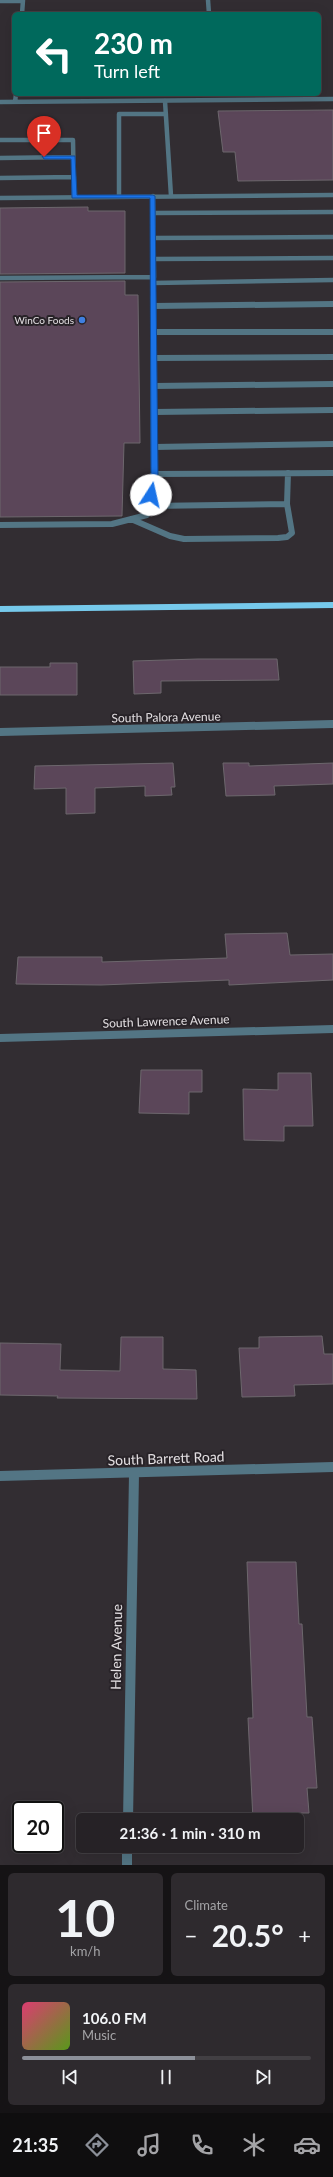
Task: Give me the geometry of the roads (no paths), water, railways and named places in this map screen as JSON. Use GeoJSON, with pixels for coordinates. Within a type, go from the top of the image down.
{"type":"FeatureCollection","features":[{"type":"Feature","properties":{"kind":"highway"},"geometry":{"type":"LineString","coordinates":[[0,609],[333,605]]}},
{"type":"Feature","properties":{"kind":"street"},"geometry":{"type":"LineString","coordinates":[[0,1],[23,0],[22,12]]}},
{"type":"Feature","properties":{"kind":"street"},"geometry":{"type":"LineString","coordinates":[[208,0],[210,12]]}},
{"type":"Feature","properties":{"kind":"street"},"geometry":{"type":"LineString","coordinates":[[15,102],[16,96]]}},
{"type":"Feature","properties":{"kind":"street"},"geometry":{"type":"LineString","coordinates":[[218,96],[219,101]]}},
{"type":"Feature","properties":{"kind":"street"},"geometry":{"type":"LineString","coordinates":[[0,102],[333,99]]}},
{"type":"Feature","properties":{"kind":"street"},"geometry":{"type":"LineString","coordinates":[[165,101],[171,196]]}},
{"type":"Feature","properties":{"kind":"street"},"geometry":{"type":"LineString","coordinates":[[119,197],[119,114],[166,114]]}},
{"type":"Feature","properties":{"kind":"street"},"geometry":{"type":"LineString","coordinates":[[0,140],[73,140],[74,197]]}},
{"type":"Feature","properties":{"kind":"street"},"geometry":{"type":"LineString","coordinates":[[0,158],[74,157]]}},
{"type":"Feature","properties":{"kind":"street"},"geometry":{"type":"LineString","coordinates":[[0,178],[74,177]]}},
{"type":"Feature","properties":{"kind":"street"},"geometry":{"type":"LineString","coordinates":[[0,198],[333,195]]}},
{"type":"Feature","properties":{"kind":"street"},"geometry":{"type":"LineString","coordinates":[[0,525],[112,524],[147,515],[154,474],[153,196]]}},
{"type":"Feature","properties":{"kind":"street"},"geometry":{"type":"LineString","coordinates":[[153,213],[333,212]]}},
{"type":"Feature","properties":{"kind":"street"},"geometry":{"type":"LineString","coordinates":[[153,238],[333,237]]}},
{"type":"Feature","properties":{"kind":"street"},"geometry":{"type":"LineString","coordinates":[[153,259],[333,258]]}},
{"type":"Feature","properties":{"kind":"street"},"geometry":{"type":"LineString","coordinates":[[0,278],[333,280]]}},
{"type":"Feature","properties":{"kind":"street"},"geometry":{"type":"LineString","coordinates":[[153,306],[333,304]]}},
{"type":"Feature","properties":{"kind":"street"},"geometry":{"type":"LineString","coordinates":[[153,332],[333,332]]}},
{"type":"Feature","properties":{"kind":"street"},"geometry":{"type":"LineString","coordinates":[[153,358],[333,357]]}},
{"type":"Feature","properties":{"kind":"street"},"geometry":{"type":"LineString","coordinates":[[154,386],[333,384]]}},
{"type":"Feature","properties":{"kind":"street"},"geometry":{"type":"LineString","coordinates":[[154,412],[333,410]]}},
{"type":"Feature","properties":{"kind":"street"},"geometry":{"type":"LineString","coordinates":[[154,447],[333,444]]}},
{"type":"Feature","properties":{"kind":"street"},"geometry":{"type":"LineString","coordinates":[[131,519],[170,536],[184,539],[287,537],[292,533],[287,504],[288,473]]}},
{"type":"Feature","properties":{"kind":"street"},"geometry":{"type":"LineString","coordinates":[[154,474],[333,473]]}},
{"type":"Feature","properties":{"kind":"street"},"geometry":{"type":"LineString","coordinates":[[149,506],[287,504]]}},
{"type":"Feature","properties":{"kind":"street","name":"South Palora Avenue"},"geometry":{"type":"LineString","coordinates":[[0,732],[333,724]]}},
{"type":"Feature","properties":{"kind":"street","name":"South Lawrence Avenue"},"geometry":{"type":"LineString","coordinates":[[0,1038],[333,1029]]}},
{"type":"Feature","properties":{"kind":"street","name":"South Barrett Road"},"geometry":{"type":"LineString","coordinates":[[0,1476],[134,1474],[333,1467]]}},
{"type":"Feature","properties":{"kind":"street","name":"Helen Avenue"},"geometry":{"type":"LineString","coordinates":[[128,1813],[134,1474]]}},
{"type":"Feature","properties":{"kind":"street"},"geometry":{"type":"LineString","coordinates":[[127,1853],[127,1865]]}},
{"type":"Feature","properties":{"kind":"place","name":"WinCo Foods"},"geometry":{"type":"Point","coordinates":[82,320]}}]}
